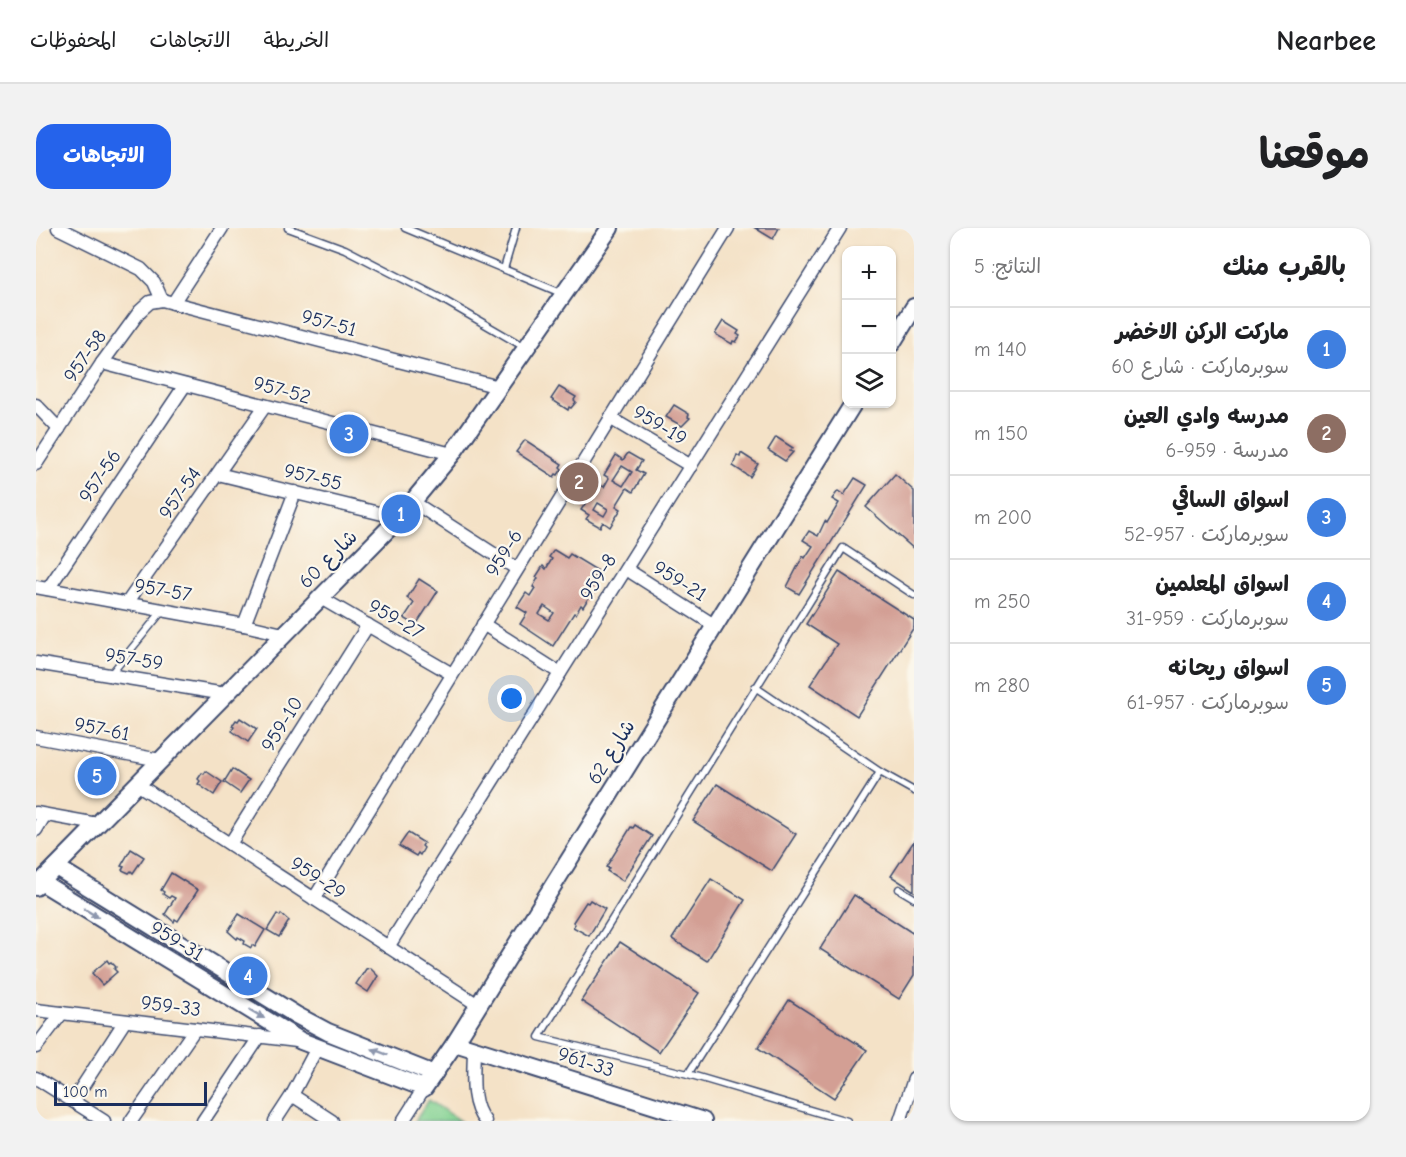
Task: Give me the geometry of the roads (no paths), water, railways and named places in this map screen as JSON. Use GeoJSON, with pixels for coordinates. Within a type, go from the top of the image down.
{"type":"FeatureCollection","features":[{"type":"Feature","properties":{"kind":"street"},"geometry":{"type":"LineString","coordinates":[[58,228],[141,269],[154,282],[162,302]]}},
{"type":"Feature","properties":{"kind":"street","name":"957-58"},"geometry":{"type":"LineString","coordinates":[[36,464],[102,363],[140,312],[162,302],[222,228]]}},
{"type":"Feature","properties":{"kind":"street","name":"شارع 60"},"geometry":{"type":"LineString","coordinates":[[38,885],[413,502],[452,454],[610,228]]}},
{"type":"Feature","properties":{"kind":"street","name":"959-6"},"geometry":{"type":"LineString","coordinates":[[314,899],[728,228]]}},
{"type":"Feature","properties":{"kind":"street","name":"959-8"},"geometry":{"type":"LineString","coordinates":[[388,947],[840,228]]}},
{"type":"Feature","properties":{"kind":"street","name":"957-51"},"geometry":{"type":"LineString","coordinates":[[162,302],[499,387]]}},
{"type":"Feature","properties":{"kind":"street"},"geometry":{"type":"LineString","coordinates":[[896,335],[914,307]]}},
{"type":"Feature","properties":{"kind":"street","name":"957-52"},"geometry":{"type":"LineString","coordinates":[[102,363],[452,454]]}},
{"type":"Feature","properties":{"kind":"street","name":"957-56"},"geometry":{"type":"LineString","coordinates":[[42,588],[185,385]]}},
{"type":"Feature","properties":{"kind":"street"},"geometry":{"type":"LineString","coordinates":[[36,405],[59,429]]}},
{"type":"Feature","properties":{"kind":"street","name":"957-54"},"geometry":{"type":"LineString","coordinates":[[127,603],[266,406]]}},
{"type":"Feature","properties":{"kind":"street","name":"شارع 62"},"geometry":{"type":"LineString","coordinates":[[403,1121],[455,1043],[850,408]]}},
{"type":"Feature","properties":{"kind":"street","name":"959-19"},"geometry":{"type":"LineString","coordinates":[[610,418],[691,466]]}},
{"type":"Feature","properties":{"kind":"street","name":"957-55"},"geometry":{"type":"LineString","coordinates":[[218,474],[399,518]]}},
{"type":"Feature","properties":{"kind":"street"},"geometry":{"type":"LineString","coordinates":[[244,625],[294,492]]}},
{"type":"Feature","properties":{"kind":"street"},"geometry":{"type":"LineString","coordinates":[[413,502],[517,569]]}},
{"type":"Feature","properties":{"kind":"street","name":"959-21"},"geometry":{"type":"LineString","coordinates":[[626,569],[714,625]]}},
{"type":"Feature","properties":{"kind":"street","name":"957-57"},"geometry":{"type":"LineString","coordinates":[[42,588],[283,634]]}},
{"type":"Feature","properties":{"kind":"street","name":"959-27"},"geometry":{"type":"LineString","coordinates":[[320,597],[452,674]]}},
{"type":"Feature","properties":{"kind":"street"},"geometry":{"type":"LineString","coordinates":[[483,624],[560,673]]}},
{"type":"Feature","properties":{"kind":"street","name":"959-10"},"geometry":{"type":"LineString","coordinates":[[230,844],[368,625]]}},
{"type":"Feature","properties":{"kind":"street","name":"957-59"},"geometry":{"type":"LineString","coordinates":[[36,663],[225,694]]}},
{"type":"Feature","properties":{"kind":"street","name":"957-61"},"geometry":{"type":"LineString","coordinates":[[36,737],[160,760]]}},
{"type":"Feature","properties":{"kind":"street","name":"959-29"},"geometry":{"type":"LineString","coordinates":[[137,784],[478,1005]]}},
{"type":"Feature","properties":{"kind":"street"},"geometry":{"type":"LineString","coordinates":[[36,830],[41,814],[97,824]]}},
{"type":"Feature","properties":{"kind":"street","name":"959-31"},"geometry":{"type":"LineString","coordinates":[[56,867],[296,1015],[328,1032],[434,1074]]}},
{"type":"Feature","properties":{"kind":"street","name":"959-31"},"geometry":{"type":"LineString","coordinates":[[38,885],[301,1041],[424,1088]]}},
{"type":"Feature","properties":{"kind":"street","name":"959-33"},"geometry":{"type":"LineString","coordinates":[[36,1010],[301,1041]]}},
{"type":"Feature","properties":{"kind":"street"},"geometry":{"type":"LineString","coordinates":[[36,1047],[62,1013]]}},
{"type":"Feature","properties":{"kind":"street"},"geometry":{"type":"LineString","coordinates":[[73,1101],[125,1021]]}},
{"type":"Feature","properties":{"kind":"street"},"geometry":{"type":"LineString","coordinates":[[131,1121],[195,1029]]}},
{"type":"Feature","properties":{"kind":"street"},"geometry":{"type":"LineString","coordinates":[[203,1121],[260,1036]]}},
{"type":"Feature","properties":{"kind":"street","name":"961-33"},"geometry":{"type":"LineString","coordinates":[[455,1043],[703,1121]]}},
{"type":"Feature","properties":{"kind":"street"},"geometry":{"type":"LineString","coordinates":[[275,1121],[292,1095],[318,1046]]}},
{"type":"Feature","properties":{"kind":"street"},"geometry":{"type":"LineString","coordinates":[[474,1048],[475,1094],[479,1113],[485,1121]]}},
{"type":"Feature","properties":{"kind":"street"},"geometry":{"type":"LineString","coordinates":[[36,1078],[104,1121]]}},
{"type":"Feature","properties":{"kind":"street"},"geometry":{"type":"LineString","coordinates":[[900,1121],[914,1079]]}},
{"type":"Feature","properties":{"kind":"street"},"geometry":{"type":"LineString","coordinates":[[292,1095],[332,1121]]}},
{"type":"Feature","properties":{"kind":"lane"},"geometry":{"type":"LineString","coordinates":[[288,228],[345,249],[440,298],[526,348]]}},
{"type":"Feature","properties":{"kind":"lane"},"geometry":{"type":"LineString","coordinates":[[405,228],[418,231],[565,294]]}},
{"type":"Feature","properties":{"kind":"lane"},"geometry":{"type":"LineString","coordinates":[[504,269],[516,228]]}},
{"type":"Feature","properties":{"kind":"lane"},"geometry":{"type":"LineString","coordinates":[[847,1121],[688,1074],[539,1037],[843,548],[914,596]]}},
{"type":"Feature","properties":{"kind":"lane"},"geometry":{"type":"LineString","coordinates":[[110,675],[163,610]]}},
{"type":"Feature","properties":{"kind":"lane"},"geometry":{"type":"LineString","coordinates":[[755,687],[880,772],[914,791]]}},
{"type":"Feature","properties":{"kind":"lane"},"geometry":{"type":"LineString","coordinates":[[688,1074],[880,772]]}},
{"type":"Feature","properties":{"kind":"lane"},"geometry":{"type":"LineString","coordinates":[[898,889],[914,898]]}},
{"type":"Feature","properties":{"kind":"place","name":"اسواق الساقي"},"geometry":{"type":"Point","coordinates":[349,434]}},
{"type":"Feature","properties":{"kind":"place","name":"مدرسه وادي العين"},"geometry":{"type":"Point","coordinates":[579,482]}},
{"type":"Feature","properties":{"kind":"place","name":"ماركت الركن الاخضر"},"geometry":{"type":"Point","coordinates":[401,514]}},
{"type":"Feature","properties":{"kind":"place","name":"اسواق ريحانه"},"geometry":{"type":"Point","coordinates":[97,776]}},
{"type":"Feature","properties":{"kind":"place","name":"اسواق المعلمين"},"geometry":{"type":"Point","coordinates":[248,976]}}]}
